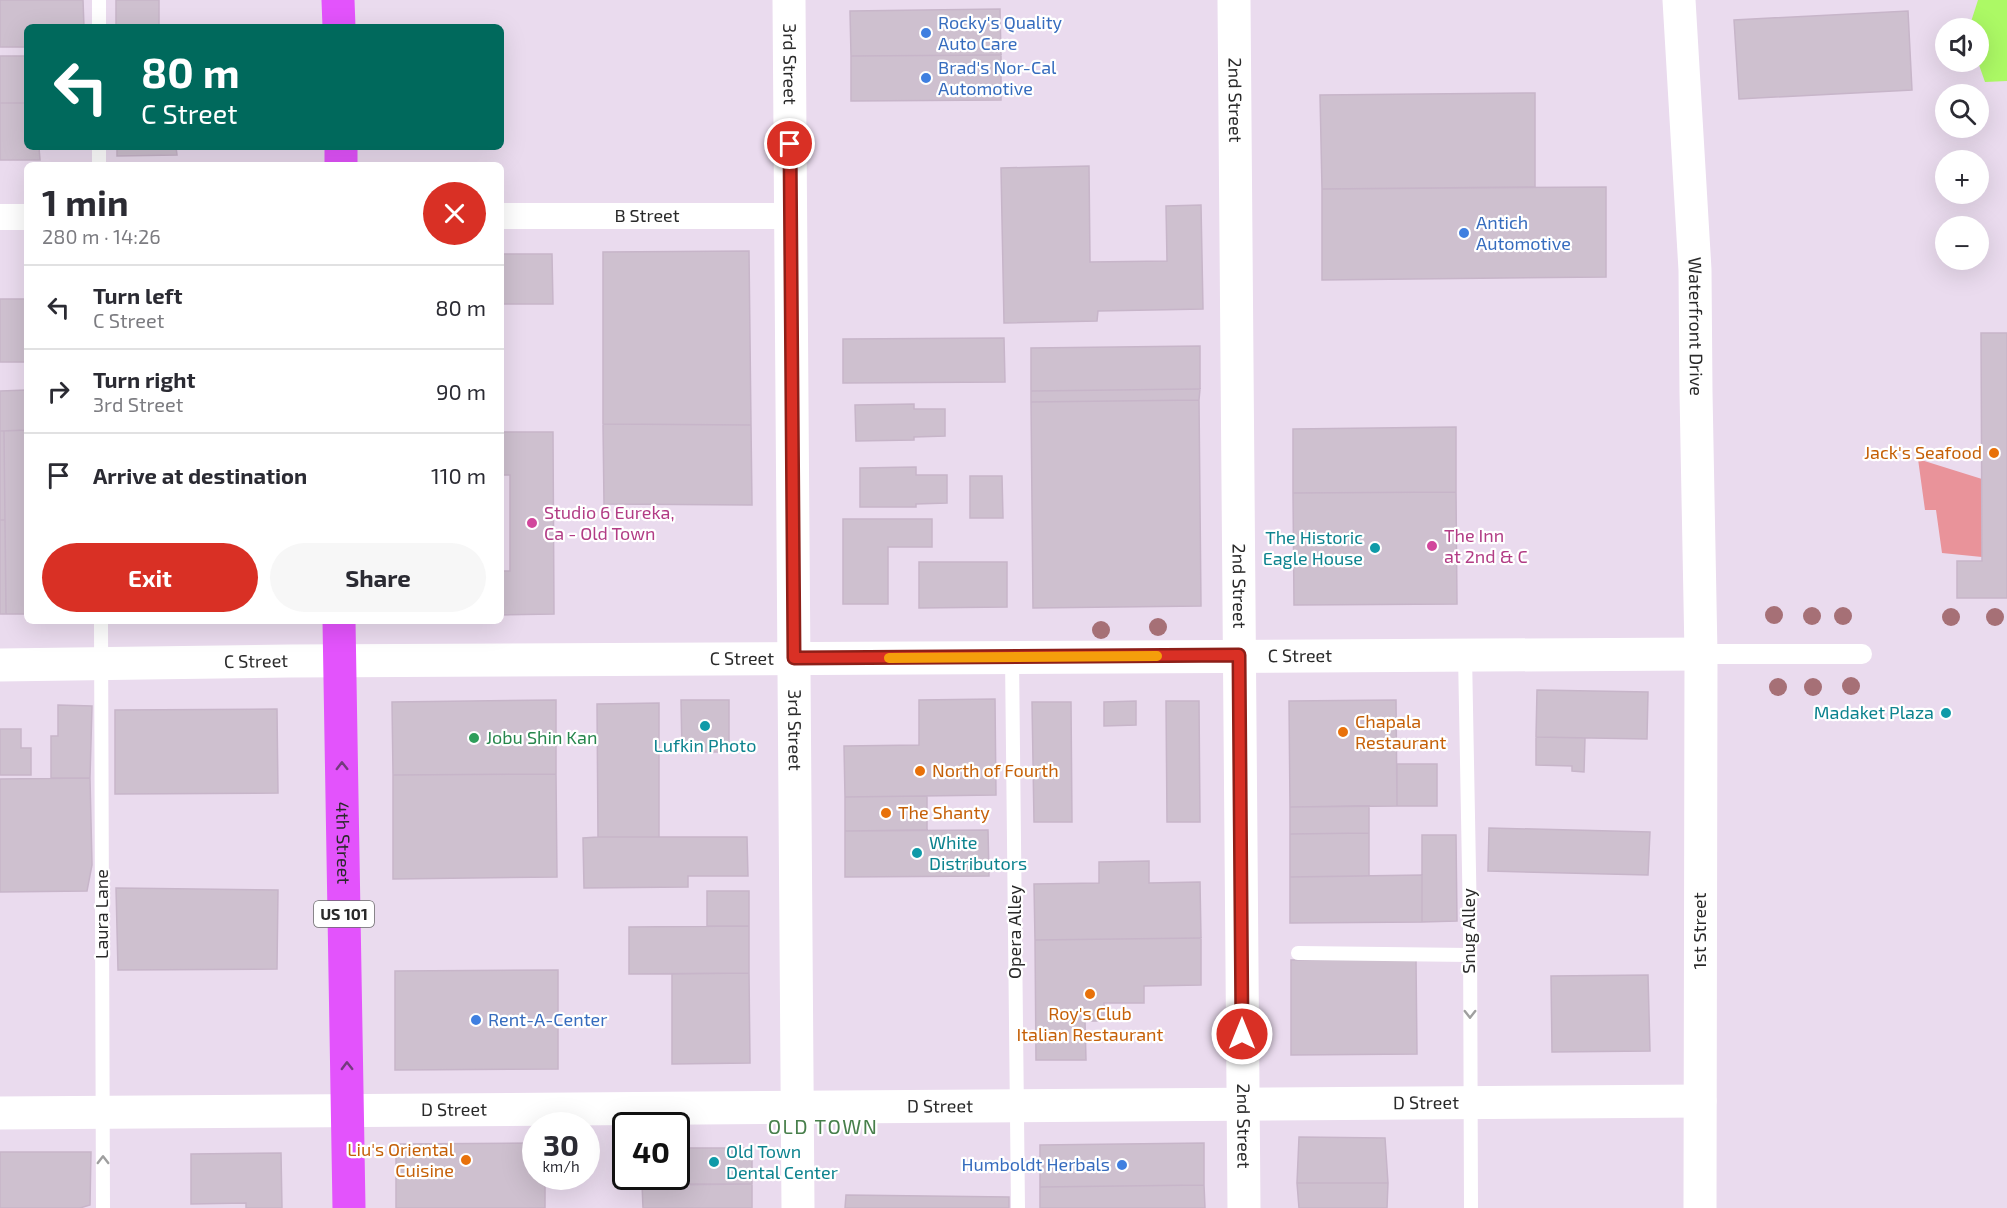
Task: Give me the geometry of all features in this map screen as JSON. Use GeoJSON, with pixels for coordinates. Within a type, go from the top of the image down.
{"type":"FeatureCollection","features":[{"type":"Feature","properties":{"kind":"highway"},"geometry":{"type":"LineString","coordinates":[[338,0],[339,24]]}},
{"type":"Feature","properties":{"kind":"highway","name":"4th Street"},"geometry":{"type":"LineString","coordinates":[[339,624],[349,1208]]}},
{"type":"Feature","properties":{"kind":"street","name":"3rd Street"},"geometry":{"type":"LineString","coordinates":[[789,0],[798,1208]]}},
{"type":"Feature","properties":{"kind":"street","name":"2nd Street"},"geometry":{"type":"LineString","coordinates":[[1234,0],[1244,1208]]}},
{"type":"Feature","properties":{"kind":"street","name":"Waterfront Drive"},"geometry":{"type":"LineString","coordinates":[[1679,0],[1695,270],[1701,654]]}},
{"type":"Feature","properties":{"kind":"street","name":"B Street"},"geometry":{"type":"LineString","coordinates":[[504,216],[790,216]]}},
{"type":"Feature","properties":{"kind":"street"},"geometry":{"type":"LineString","coordinates":[[0,217],[24,217]]}},
{"type":"Feature","properties":{"kind":"street","name":"C Street"},"geometry":{"type":"LineString","coordinates":[[0,665],[1239,655],[1701,654]]}},
{"type":"Feature","properties":{"kind":"street"},"geometry":{"type":"LineString","coordinates":[[1701,654],[1862,654]]}},
{"type":"Feature","properties":{"kind":"street","name":"1st Street"},"geometry":{"type":"LineString","coordinates":[[1700,1208],[1701,654]]}},
{"type":"Feature","properties":{"kind":"street","name":"D Street"},"geometry":{"type":"LineString","coordinates":[[0,1113],[1700,1101]]}},
{"type":"Feature","properties":{"kind":"lane"},"geometry":{"type":"LineString","coordinates":[[99,0],[99,24]]}},
{"type":"Feature","properties":{"kind":"lane","name":"Laura Lane"},"geometry":{"type":"LineString","coordinates":[[101,624],[103,1208]]}},
{"type":"Feature","properties":{"kind":"lane","name":"Snug Alley"},"geometry":{"type":"LineString","coordinates":[[1465,654],[1471,1208]]}},
{"type":"Feature","properties":{"kind":"lane","name":"Opera Alley"},"geometry":{"type":"LineString","coordinates":[[1012,657],[1018,1208]]}},
{"type":"Feature","properties":{"kind":"lane"},"geometry":{"type":"LineString","coordinates":[[1298,953],[1470,955]]}},
{"type":"Feature","properties":{"kind":"shaded area"},"geometry":{"type":"Polygon","coordinates":[[[1978,0],[2007,0],[2007,81],[1985,82],[1982,72],[1989,72],[1989,18],[1972,18],[1978,0]]]}},
{"type":"Feature","properties":{"kind":"shaded area"},"geometry":{"type":"Polygon","coordinates":[[[1918,459],[1982,479],[1982,557],[1942,553],[1936,510],[1925,510],[1918,459]]]}},
{"type":"Feature","properties":{"kind":"building"},"geometry":{"type":"Polygon","coordinates":[[[0,0],[83,0],[84,24],[24,24],[24,47],[0,47],[0,0]]]}},
{"type":"Feature","properties":{"kind":"building"},"geometry":{"type":"Polygon","coordinates":[[[116,0],[159,0],[159,24],[116,24],[116,0]]]}},
{"type":"Feature","properties":{"kind":"building","name":"Rocky's Quality Auto Care"},"geometry":{"type":"Polygon","coordinates":[[[1000,9],[1001,55],[851,56],[850,11],[1000,9]]]}},
{"type":"Feature","properties":{"kind":"building"},"geometry":{"type":"Polygon","coordinates":[[[1908,11],[1912,90],[1739,99],[1734,20],[1908,11]]]}},
{"type":"Feature","properties":{"kind":"building","name":"Brad's Nor-Cal Automotive"},"geometry":{"type":"Polygon","coordinates":[[[1001,55],[1001,100],[851,101],[851,56],[1001,55]]]}},
{"type":"Feature","properties":{"kind":"building"},"geometry":{"type":"Polygon","coordinates":[[[0,56],[24,56],[24,103],[0,103],[0,56]]]}},
{"type":"Feature","properties":{"kind":"building"},"geometry":{"type":"Polygon","coordinates":[[[1535,93],[1535,187],[1322,189],[1320,95],[1535,93]]]}},
{"type":"Feature","properties":{"kind":"building"},"geometry":{"type":"Polygon","coordinates":[[[0,103],[24,103],[24,150],[39,150],[40,160],[0,160],[0,103]]]}},
{"type":"Feature","properties":{"kind":"building"},"geometry":{"type":"Polygon","coordinates":[[[117,150],[176,150],[177,155],[117,156],[117,150]]]}},
{"type":"Feature","properties":{"kind":"building"},"geometry":{"type":"Polygon","coordinates":[[[1089,166],[1090,262],[1167,261],[1166,206],[1201,205],[1203,309],[1098,311],[1097,321],[1004,323],[1001,168],[1089,166]]]}},
{"type":"Feature","properties":{"kind":"building","name":"Antich Automotive"},"geometry":{"type":"Polygon","coordinates":[[[1606,187],[1606,277],[1322,280],[1322,189],[1606,187]]]}},
{"type":"Feature","properties":{"kind":"building"},"geometry":{"type":"Polygon","coordinates":[[[749,251],[751,425],[603,424],[603,252],[749,251]]]}},
{"type":"Feature","properties":{"kind":"building"},"geometry":{"type":"Polygon","coordinates":[[[504,254],[552,254],[553,304],[504,304],[504,254]]]}},
{"type":"Feature","properties":{"kind":"building"},"geometry":{"type":"Polygon","coordinates":[[[0,299],[24,299],[24,362],[0,362],[0,299]]]}},
{"type":"Feature","properties":{"kind":"building","name":"Jack's Seafood"},"geometry":{"type":"Polygon","coordinates":[[[1981,333],[2007,333],[2007,598],[1957,598],[1957,561],[1982,561],[1981,333]]]}},
{"type":"Feature","properties":{"kind":"building"},"geometry":{"type":"Polygon","coordinates":[[[1004,338],[1005,382],[843,383],[843,339],[1004,338]]]}},
{"type":"Feature","properties":{"kind":"building"},"geometry":{"type":"Polygon","coordinates":[[[1200,346],[1200,389],[1031,391],[1031,348],[1200,346]]]}},
{"type":"Feature","properties":{"kind":"building"},"geometry":{"type":"Polygon","coordinates":[[[1200,389],[1199,400],[1031,402],[1031,391],[1200,389]]]}},
{"type":"Feature","properties":{"kind":"building"},"geometry":{"type":"Polygon","coordinates":[[[24,390],[24,430],[0,431],[0,391],[24,390]]]}},
{"type":"Feature","properties":{"kind":"building"},"geometry":{"type":"Polygon","coordinates":[[[1199,400],[1201,606],[1033,608],[1031,402],[1199,400]]]}},
{"type":"Feature","properties":{"kind":"building"},"geometry":{"type":"Polygon","coordinates":[[[914,404],[914,409],[945,409],[945,436],[914,437],[914,440],[856,441],[855,405],[914,404]]]}},
{"type":"Feature","properties":{"kind":"building"},"geometry":{"type":"Polygon","coordinates":[[[603,424],[751,425],[752,505],[604,504],[603,424]]]}},
{"type":"Feature","properties":{"kind":"building"},"geometry":{"type":"Polygon","coordinates":[[[1456,427],[1456,492],[1293,493],[1293,429],[1456,427]]]}},
{"type":"Feature","properties":{"kind":"building"},"geometry":{"type":"Polygon","coordinates":[[[24,430],[24,614],[6,614],[4,431],[24,430]]]}},
{"type":"Feature","properties":{"kind":"building"},"geometry":{"type":"Polygon","coordinates":[[[0,431],[4,431],[5,520],[0,520],[0,431]]]}},
{"type":"Feature","properties":{"kind":"building","name":"Studio 6 Eureka, Ca - Old Town"},"geometry":{"type":"Polygon","coordinates":[[[504,432],[553,432],[554,614],[504,615],[504,571],[510,571],[510,475],[504,475],[504,432]]]}},
{"type":"Feature","properties":{"kind":"building"},"geometry":{"type":"Polygon","coordinates":[[[916,467],[916,475],[947,475],[947,503],[916,504],[916,507],[860,507],[860,468],[916,467]]]}},
{"type":"Feature","properties":{"kind":"building"},"geometry":{"type":"Polygon","coordinates":[[[970,476],[1002,476],[1003,518],[970,518],[970,476]]]}},
{"type":"Feature","properties":{"kind":"building","name":"The Historic Eagle House"},"geometry":{"type":"Polygon","coordinates":[[[1456,492],[1457,604],[1294,605],[1293,493],[1456,492]]]}},
{"type":"Feature","properties":{"kind":"building"},"geometry":{"type":"Polygon","coordinates":[[[843,519],[932,519],[932,547],[888,547],[888,604],[843,604],[843,519]]]}},
{"type":"Feature","properties":{"kind":"building"},"geometry":{"type":"Polygon","coordinates":[[[0,520],[5,520],[6,614],[0,614],[0,520]]]}},
{"type":"Feature","properties":{"kind":"building"},"geometry":{"type":"Polygon","coordinates":[[[919,562],[1007,562],[1007,607],[919,608],[919,562]]]}},
{"type":"Feature","properties":{"kind":"building"},"geometry":{"type":"Polygon","coordinates":[[[1537,690],[1648,692],[1647,739],[1536,737],[1537,690]]]}},
{"type":"Feature","properties":{"kind":"building","name":"North of Fourth"},"geometry":{"type":"Polygon","coordinates":[[[995,699],[996,795],[845,797],[844,746],[919,745],[919,700],[995,699]]]}},
{"type":"Feature","properties":{"kind":"building","name":"Jobu Shin Kan"},"geometry":{"type":"Polygon","coordinates":[[[556,700],[556,774],[393,775],[392,702],[556,700]]]}},
{"type":"Feature","properties":{"kind":"building","name":"Lufkin Photo"},"geometry":{"type":"Polygon","coordinates":[[[681,700],[729,700],[729,752],[682,752],[681,700]]]}},
{"type":"Feature","properties":{"kind":"building","name":"Chapala Restaurant"},"geometry":{"type":"Polygon","coordinates":[[[1396,700],[1397,806],[1290,807],[1289,701],[1396,700]]]}},
{"type":"Feature","properties":{"kind":"building"},"geometry":{"type":"Polygon","coordinates":[[[1136,701],[1136,725],[1104,726],[1104,702],[1136,701]]]}},
{"type":"Feature","properties":{"kind":"building"},"geometry":{"type":"Polygon","coordinates":[[[1166,701],[1199,701],[1200,822],[1167,822],[1166,701]]]}},
{"type":"Feature","properties":{"kind":"building"},"geometry":{"type":"Polygon","coordinates":[[[1032,702],[1071,702],[1072,822],[1034,822],[1032,702]]]}},
{"type":"Feature","properties":{"kind":"building"},"geometry":{"type":"Polygon","coordinates":[[[659,703],[659,837],[598,837],[597,704],[659,703]]]}},
{"type":"Feature","properties":{"kind":"building"},"geometry":{"type":"Polygon","coordinates":[[[58,705],[92,706],[90,778],[51,778],[51,736],[58,736],[58,705]]]}},
{"type":"Feature","properties":{"kind":"building"},"geometry":{"type":"Polygon","coordinates":[[[277,709],[278,793],[115,794],[115,710],[277,709]]]}},
{"type":"Feature","properties":{"kind":"building"},"geometry":{"type":"Polygon","coordinates":[[[0,729],[21,729],[21,748],[31,748],[31,775],[0,775],[0,729]]]}},
{"type":"Feature","properties":{"kind":"building"},"geometry":{"type":"Polygon","coordinates":[[[1536,737],[1585,738],[1584,772],[1572,771],[1572,766],[1536,765],[1536,737]]]}},
{"type":"Feature","properties":{"kind":"building"},"geometry":{"type":"Polygon","coordinates":[[[1397,764],[1437,764],[1437,806],[1397,806],[1397,764]]]}},
{"type":"Feature","properties":{"kind":"building"},"geometry":{"type":"Polygon","coordinates":[[[556,774],[557,877],[393,879],[393,775],[556,774]]]}},
{"type":"Feature","properties":{"kind":"building"},"geometry":{"type":"Polygon","coordinates":[[[90,778],[92,865],[87,891],[0,892],[0,779],[90,778]]]}},
{"type":"Feature","properties":{"kind":"building","name":"The Shanty"},"geometry":{"type":"Polygon","coordinates":[[[927,796],[927,830],[845,831],[845,797],[927,796]]]}},
{"type":"Feature","properties":{"kind":"building"},"geometry":{"type":"Polygon","coordinates":[[[1369,806],[1369,833],[1290,834],[1290,807],[1369,806]]]}},
{"type":"Feature","properties":{"kind":"building"},"geometry":{"type":"Polygon","coordinates":[[[1489,828],[1650,832],[1648,875],[1488,871],[1489,828]]]}},
{"type":"Feature","properties":{"kind":"building","name":"White Distributors"},"geometry":{"type":"Polygon","coordinates":[[[988,830],[989,876],[845,877],[845,831],[988,830]]]}},
{"type":"Feature","properties":{"kind":"building"},"geometry":{"type":"Polygon","coordinates":[[[1369,833],[1369,876],[1290,877],[1290,834],[1369,833]]]}},
{"type":"Feature","properties":{"kind":"building"},"geometry":{"type":"Polygon","coordinates":[[[1422,835],[1456,835],[1457,921],[1422,922],[1422,835]]]}},
{"type":"Feature","properties":{"kind":"building"},"geometry":{"type":"Polygon","coordinates":[[[747,837],[748,876],[688,876],[688,887],[584,888],[583,838],[747,837]]]}},
{"type":"Feature","properties":{"kind":"building"},"geometry":{"type":"Polygon","coordinates":[[[1149,861],[1149,883],[1200,882],[1201,938],[1035,940],[1034,884],[1099,883],[1099,862],[1149,861]]]}},
{"type":"Feature","properties":{"kind":"building"},"geometry":{"type":"Polygon","coordinates":[[[1422,875],[1422,922],[1290,923],[1290,877],[1422,875]]]}},
{"type":"Feature","properties":{"kind":"building"},"geometry":{"type":"Polygon","coordinates":[[[116,888],[278,890],[277,969],[118,970],[116,888]]]}},
{"type":"Feature","properties":{"kind":"building"},"geometry":{"type":"Polygon","coordinates":[[[707,891],[749,891],[749,926],[707,926],[707,891]]]}},
{"type":"Feature","properties":{"kind":"building"},"geometry":{"type":"Polygon","coordinates":[[[749,926],[749,973],[629,974],[629,927],[749,926]]]}},
{"type":"Feature","properties":{"kind":"building","name":"Roy's Club Italian Restaurant"},"geometry":{"type":"Polygon","coordinates":[[[1201,938],[1201,985],[1144,986],[1144,1003],[1104,1003],[1104,1021],[1085,1021],[1086,1060],[1036,1060],[1035,940],[1201,938]]]}},
{"type":"Feature","properties":{"kind":"building"},"geometry":{"type":"Polygon","coordinates":[[[1416,959],[1417,1054],[1291,1055],[1291,960],[1416,959]]]}},
{"type":"Feature","properties":{"kind":"building","name":"Rent-A-Center"},"geometry":{"type":"Polygon","coordinates":[[[558,970],[558,1069],[395,1070],[395,971],[558,970]]]}},
{"type":"Feature","properties":{"kind":"building"},"geometry":{"type":"Polygon","coordinates":[[[749,973],[750,1063],[672,1064],[672,974],[749,973]]]}},
{"type":"Feature","properties":{"kind":"building"},"geometry":{"type":"Polygon","coordinates":[[[1648,975],[1650,1051],[1552,1052],[1551,976],[1648,975]]]}},
{"type":"Feature","properties":{"kind":"building"},"geometry":{"type":"Polygon","coordinates":[[[1299,1137],[1385,1138],[1388,1183],[1297,1183],[1299,1137]]]}},
{"type":"Feature","properties":{"kind":"building","name":"Liu's Oriental Cuisine"},"geometry":{"type":"Polygon","coordinates":[[[522,1143],[522,1190],[545,1190],[545,1208],[396,1208],[396,1144],[522,1143]]]}},
{"type":"Feature","properties":{"kind":"building","name":"Humboldt Herbals"},"geometry":{"type":"Polygon","coordinates":[[[1204,1143],[1204,1185],[1040,1187],[1040,1145],[1204,1143]]]}},
{"type":"Feature","properties":{"kind":"building","name":"Old Town Dental Center"},"geometry":{"type":"Polygon","coordinates":[[[690,1148],[752,1148],[752,1184],[690,1185],[690,1148]]]}},
{"type":"Feature","properties":{"kind":"building"},"geometry":{"type":"Polygon","coordinates":[[[0,1152],[91,1152],[90,1205],[80,1208],[0,1208],[0,1152]]]}},
{"type":"Feature","properties":{"kind":"building"},"geometry":{"type":"Polygon","coordinates":[[[281,1153],[282,1208],[246,1208],[246,1203],[191,1204],[191,1154],[281,1153]]]}},
{"type":"Feature","properties":{"kind":"building"},"geometry":{"type":"Polygon","coordinates":[[[1297,1183],[1388,1183],[1387,1208],[1299,1208],[1297,1183]]]}},
{"type":"Feature","properties":{"kind":"building"},"geometry":{"type":"Polygon","coordinates":[[[690,1184],[752,1184],[752,1208],[643,1208],[642,1190],[690,1190],[690,1184]]]}},
{"type":"Feature","properties":{"kind":"building"},"geometry":{"type":"Polygon","coordinates":[[[1204,1185],[1205,1208],[1040,1208],[1040,1187],[1204,1185]]]}},
{"type":"Feature","properties":{"kind":"building"},"geometry":{"type":"Polygon","coordinates":[[[846,1195],[1009,1197],[1009,1208],[845,1208],[846,1195]]]}},
{"type":"Feature","properties":{"kind":"slow traffic"},"geometry":{"type":"LineString","coordinates":[[889,658],[1157,656]]}},
{"type":"Feature","properties":{"kind":"place","name":"Rocky's Quality Auto Care"},"geometry":{"type":"Point","coordinates":[926,33]}},
{"type":"Feature","properties":{"kind":"place","name":"Brad's Nor-Cal Automotive"},"geometry":{"type":"Point","coordinates":[926,78]}},
{"type":"Feature","properties":{"kind":"place","name":"Antich Automotive"},"geometry":{"type":"Point","coordinates":[1464,233]}},
{"type":"Feature","properties":{"kind":"place","name":"Jack's Seafood"},"geometry":{"type":"Point","coordinates":[1994,453]}},
{"type":"Feature","properties":{"kind":"place","name":"Studio 6 Eureka, Ca - Old Town"},"geometry":{"type":"Point","coordinates":[532,523]}},
{"type":"Feature","properties":{"kind":"place","name":"The Inn at 2nd & C"},"geometry":{"type":"Point","coordinates":[1432,546]}},
{"type":"Feature","properties":{"kind":"place","name":"The Historic Eagle House"},"geometry":{"type":"Point","coordinates":[1375,548]}},
{"type":"Feature","properties":{"kind":"place","name":"Madaket Plaza"},"geometry":{"type":"Point","coordinates":[1946,713]}},
{"type":"Feature","properties":{"kind":"place","name":"Lufkin Photo"},"geometry":{"type":"Point","coordinates":[705,726]}},
{"type":"Feature","properties":{"kind":"place","name":"Chapala Restaurant"},"geometry":{"type":"Point","coordinates":[1343,732]}},
{"type":"Feature","properties":{"kind":"place","name":"Jobu Shin Kan"},"geometry":{"type":"Point","coordinates":[474,738]}},
{"type":"Feature","properties":{"kind":"place","name":"North of Fourth"},"geometry":{"type":"Point","coordinates":[920,771]}},
{"type":"Feature","properties":{"kind":"place","name":"The Shanty"},"geometry":{"type":"Point","coordinates":[886,813]}},
{"type":"Feature","properties":{"kind":"place","name":"White Distributors"},"geometry":{"type":"Point","coordinates":[917,853]}},
{"type":"Feature","properties":{"kind":"place","name":"Roy's Club Italian Restaurant"},"geometry":{"type":"Point","coordinates":[1090,994]}},
{"type":"Feature","properties":{"kind":"place","name":"Rent-A-Center"},"geometry":{"type":"Point","coordinates":[476,1020]}},
{"type":"Feature","properties":{"kind":"place","name":"Liu's Oriental Cuisine"},"geometry":{"type":"Point","coordinates":[466,1160]}},
{"type":"Feature","properties":{"kind":"place","name":"Old Town Dental Center"},"geometry":{"type":"Point","coordinates":[714,1162]}},
{"type":"Feature","properties":{"kind":"place","name":"Humboldt Herbals"},"geometry":{"type":"Point","coordinates":[1122,1165]}},
{"type":"Feature","properties":{"kind":"district","name":"OLD TOWN"},"geometry":{"type":"Point","coordinates":[823,1127]}},
{"type":"Feature","properties":{"kind":"route"},"geometry":{"type":"LineString","coordinates":[[790,144],[794,658],[1239,655],[1242,1034]]}}]}
